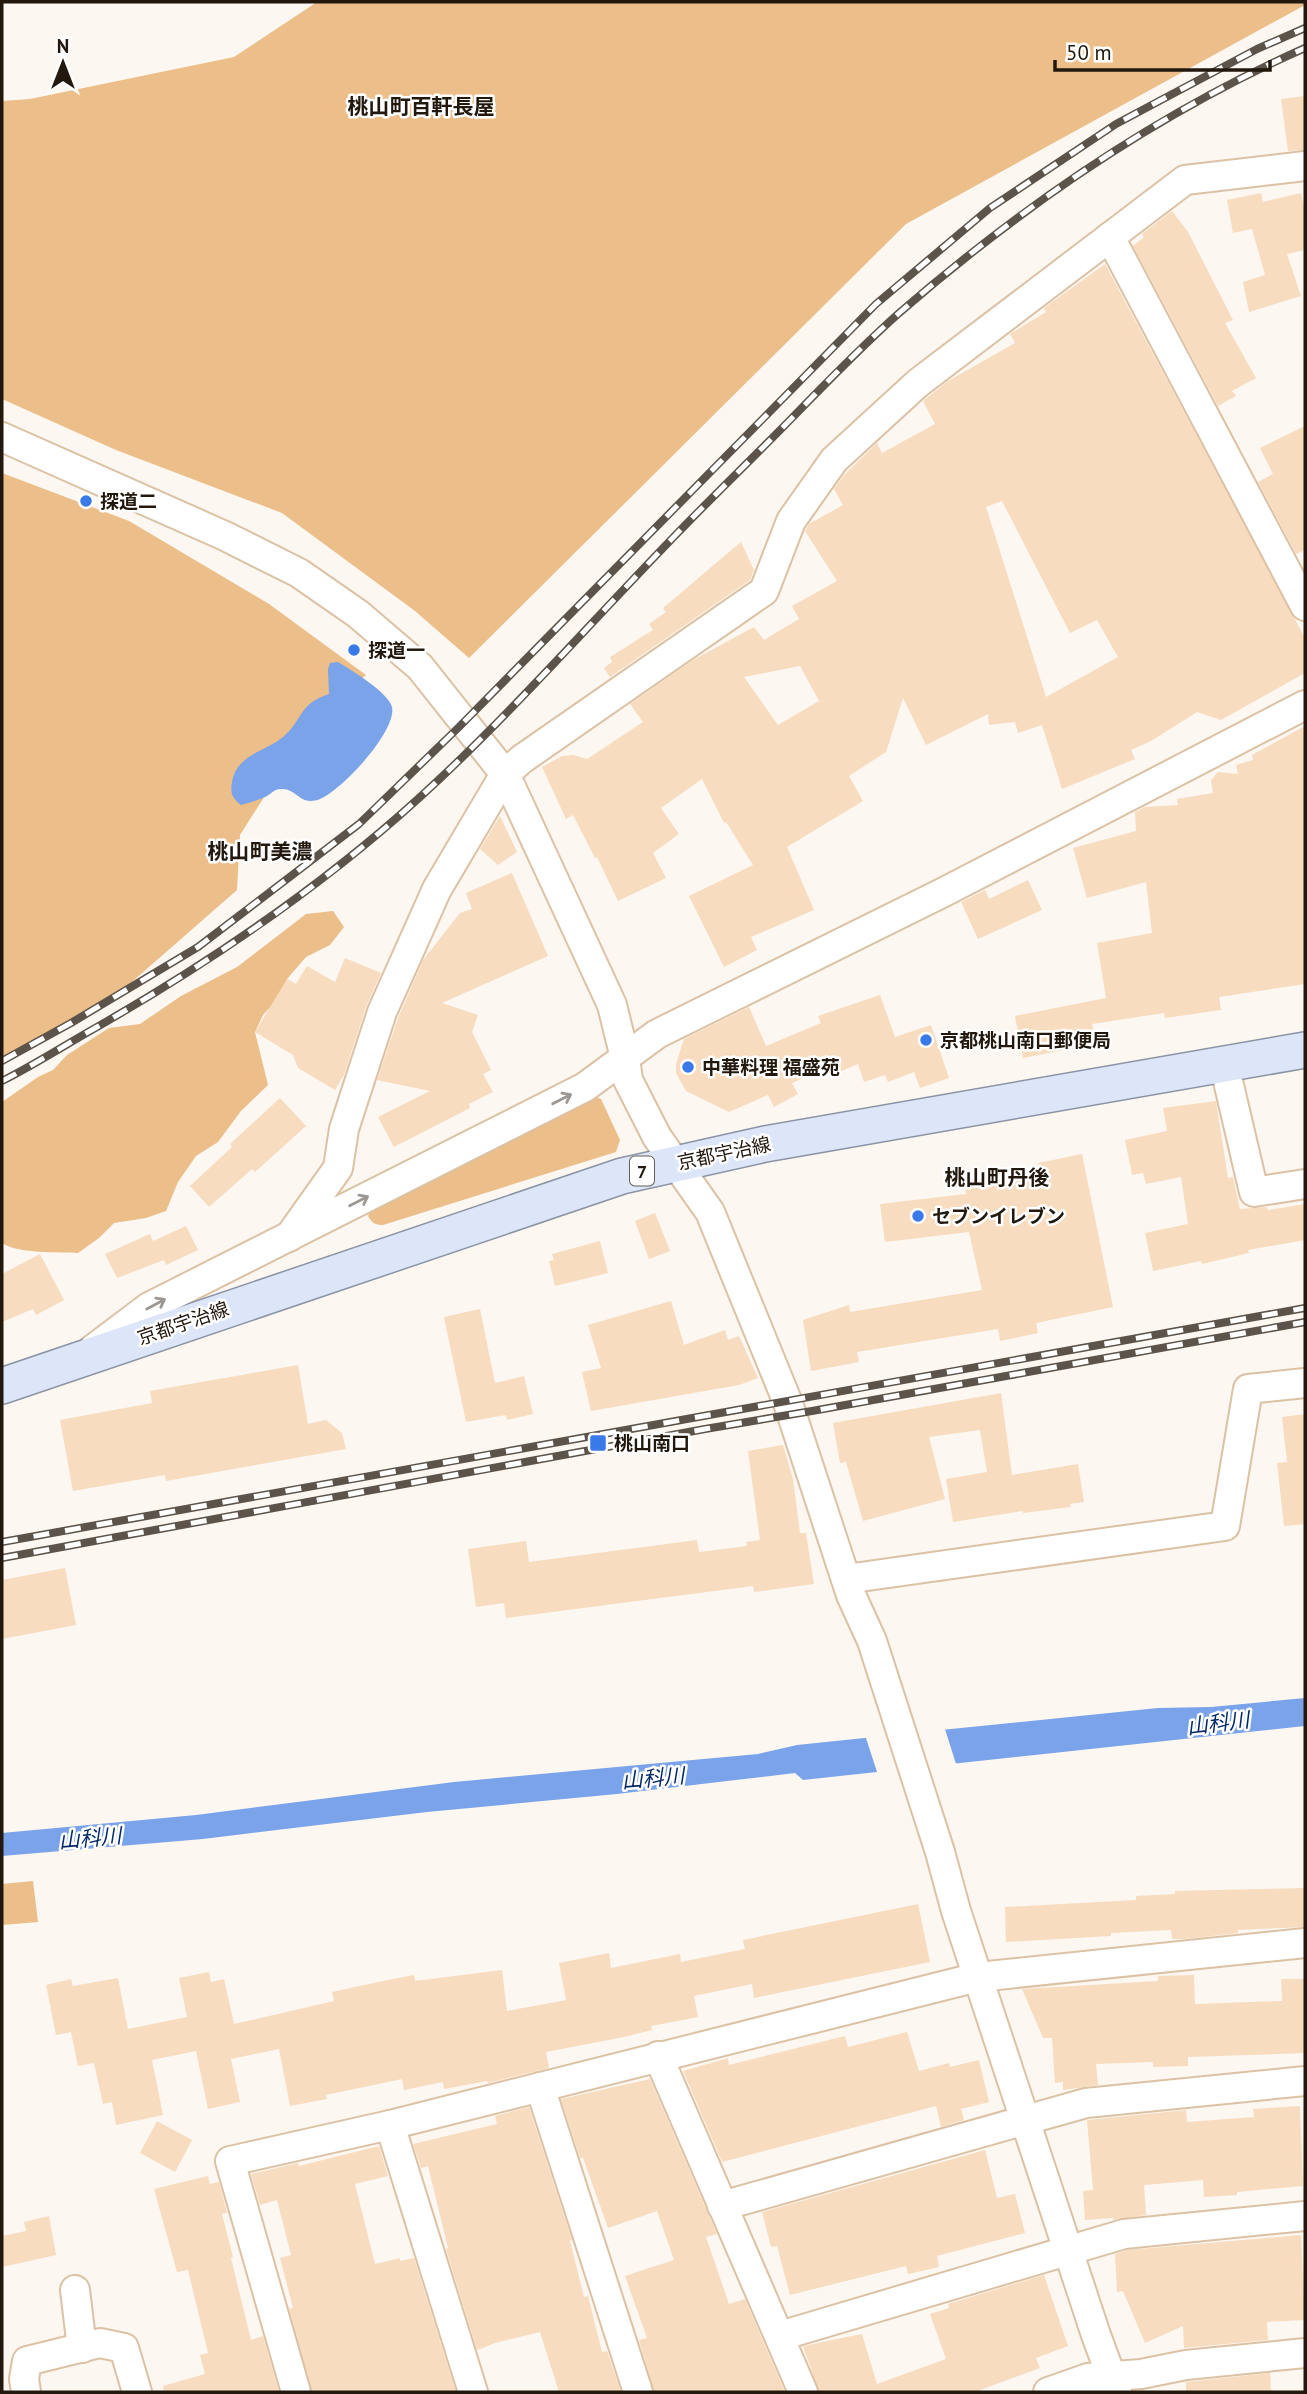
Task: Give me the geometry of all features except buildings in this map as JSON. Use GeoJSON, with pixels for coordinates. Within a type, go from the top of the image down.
{"type":"FeatureCollection","features":[{"type":"Feature","properties":{"kind":"main road","name":"京都宇治線"},"geometry":{"type":"LineString","coordinates":[[2,1386],[622,1176],[765,1144],[1305,1050]]}},
{"type":"Feature","properties":{"kind":"street"},"geometry":{"type":"LineString","coordinates":[[289,1237],[338,1168],[344,1129],[382,1012],[437,889],[505,774],[522,759],[764,591],[791,521],[834,460],[918,383],[1185,180],[1305,166]]}},
{"type":"Feature","properties":{"kind":"street"},"geometry":{"type":"LineString","coordinates":[[1110,237],[1305,606]]}},
{"type":"Feature","properties":{"kind":"street"},"geometry":{"type":"LineString","coordinates":[[2,437],[225,536],[309,580],[358,614],[420,667],[505,774],[612,1005],[628,1080],[657,1137],[710,1212],[788,1403],[846,1578],[872,1641],[978,1977],[1115,2384]]}},
{"type":"Feature","properties":{"kind":"street"},"geometry":{"type":"LineString","coordinates":[[81,1358],[149,1307],[585,1087],[657,1034],[944,892],[1305,705]]}},
{"type":"Feature","properties":{"kind":"street"},"geometry":{"type":"LineString","coordinates":[[1224,1064],[1255,1192],[1305,1184]]}},
{"type":"Feature","properties":{"kind":"street"},"geometry":{"type":"LineString","coordinates":[[846,1578],[1225,1526],[1248,1389],[1305,1383]]}},
{"type":"Feature","properties":{"kind":"street"},"geometry":{"type":"LineString","coordinates":[[296,2392],[230,2161],[390,2125],[978,1977],[1305,1943]]}},
{"type":"Feature","properties":{"kind":"street"},"geometry":{"type":"LineString","coordinates":[[658,2056],[803,2392]]}},
{"type":"Feature","properties":{"kind":"street"},"geometry":{"type":"LineString","coordinates":[[722,2206],[1087,2103],[1305,2081]]}},
{"type":"Feature","properties":{"kind":"street"},"geometry":{"type":"LineString","coordinates":[[540,2087],[638,2392]]}},
{"type":"Feature","properties":{"kind":"street"},"geometry":{"type":"LineString","coordinates":[[390,2125],[473,2392]]}},
{"type":"Feature","properties":{"kind":"street"},"geometry":{"type":"LineString","coordinates":[[780,2336],[1124,2234],[1305,2216]]}},
{"type":"Feature","properties":{"kind":"street"},"geometry":{"type":"LineString","coordinates":[[75,2290],[82,2348]]}},
{"type":"Feature","properties":{"kind":"street"},"geometry":{"type":"LineString","coordinates":[[26,2392],[24,2379],[27,2361],[100,2343],[124,2348],[136,2392]]}},
{"type":"Feature","properties":{"kind":"street"},"geometry":{"type":"LineString","coordinates":[[1048,2392],[1088,2378],[1115,2384],[1141,2374],[1186,2365],[1305,2353]]}},
{"type":"Feature","properties":{"kind":"shaded area"},"geometry":{"type":"Polygon","coordinates":[[[317,2],[1305,2],[1305,5],[906,224],[469,658],[415,611],[282,513],[116,450],[2,399],[2,101],[30,99],[234,57],[317,2]]]}},
{"type":"Feature","properties":{"kind":"shaded area"},"geometry":{"type":"Polygon","coordinates":[[[2,473],[129,521],[269,604],[366,675],[315,717],[240,835],[237,890],[117,995],[2,1063],[2,473]]]}},
{"type":"Feature","properties":{"kind":"shaded area"},"geometry":{"type":"Polygon","coordinates":[[[333,911],[344,927],[330,945],[306,957],[287,979],[283,993],[263,1015],[255,1032],[268,1085],[241,1111],[218,1142],[196,1156],[178,1182],[166,1211],[146,1218],[114,1223],[78,1253],[28,1251],[2,1243],[2,1102],[53,1070],[67,1055],[109,1028],[140,1024],[181,996],[237,967],[306,914],[333,911]]]}},
{"type":"Feature","properties":{"kind":"shaded area"},"geometry":{"type":"Polygon","coordinates":[[[596,1097],[601,1099],[620,1140],[616,1152],[383,1225],[374,1223],[368,1216],[373,1207],[596,1097]]]}},
{"type":"Feature","properties":{"kind":"shaded area"},"geometry":{"type":"Polygon","coordinates":[[[33,1881],[38,1922],[2,1925],[2,1884],[33,1881]]]}},
{"type":"Feature","properties":{"kind":"water"},"geometry":{"type":"Polygon","coordinates":[[[338,662],[377,688],[392,707],[386,730],[377,744],[354,772],[320,799],[308,801],[291,791],[279,789],[261,799],[241,805],[232,795],[231,789],[240,765],[283,737],[306,707],[329,694],[328,669],[330,663],[338,662]]]}},
{"type":"Feature","properties":{"kind":"water","name":"山科川"},"geometry":{"type":"Polygon","coordinates":[[[1305,1698],[1305,1726],[803,1780],[795,1773],[203,1839],[2,1856],[2,1833],[196,1815],[454,1782],[758,1754],[797,1745],[951,1729],[1158,1708],[1211,1707],[1305,1698]]]}},
{"type":"Feature","properties":{"kind":"pier"},"geometry":{"type":"Polygon","coordinates":[[[944,1726],[957,1767],[878,1775],[865,1735],[944,1726]]]}},
{"type":"Feature","properties":{"kind":"railway"},"geometry":{"type":"LineString","coordinates":[[2,1061],[198,947],[359,824],[459,727],[876,304],[990,208],[1116,124],[1257,49],[1305,28]]}},
{"type":"Feature","properties":{"kind":"railway"},"geometry":{"type":"LineString","coordinates":[[2,1081],[140,1002],[264,922],[381,831],[483,737],[681,529],[857,353],[945,275],[1042,200],[1143,133],[1196,102],[1305,48]]}},
{"type":"Feature","properties":{"kind":"railway"},"geometry":{"type":"LineString","coordinates":[[2,1542],[1305,1308]]}},
{"type":"Feature","properties":{"kind":"railway"},"geometry":{"type":"LineString","coordinates":[[2,1558],[1305,1322]]}},
{"type":"Feature","properties":{"kind":"place","name":"探道二"},"geometry":{"type":"Point","coordinates":[86,501]}},
{"type":"Feature","properties":{"kind":"place","name":"探道一"},"geometry":{"type":"Point","coordinates":[354,650]}},
{"type":"Feature","properties":{"kind":"place","name":"京都桃山南口郵便局"},"geometry":{"type":"Point","coordinates":[926,1040]}},
{"type":"Feature","properties":{"kind":"place","name":"中華料理 福盛苑"},"geometry":{"type":"Point","coordinates":[688,1067]}},
{"type":"Feature","properties":{"kind":"place","name":"セブンイレブン"},"geometry":{"type":"Point","coordinates":[918,1216]}},
{"type":"Feature","properties":{"kind":"place","name":"桃山南口"},"geometry":{"type":"Point","coordinates":[598,1443]}},
{"type":"Feature","properties":{"kind":"district","name":"桃山町百軒長屋"},"geometry":{"type":"Point","coordinates":[421,106]}},
{"type":"Feature","properties":{"kind":"district","name":"桃山町美濃"},"geometry":{"type":"Point","coordinates":[260,851]}},
{"type":"Feature","properties":{"kind":"district","name":"桃山町丹後"},"geometry":{"type":"Point","coordinates":[997,1177]}}]}
